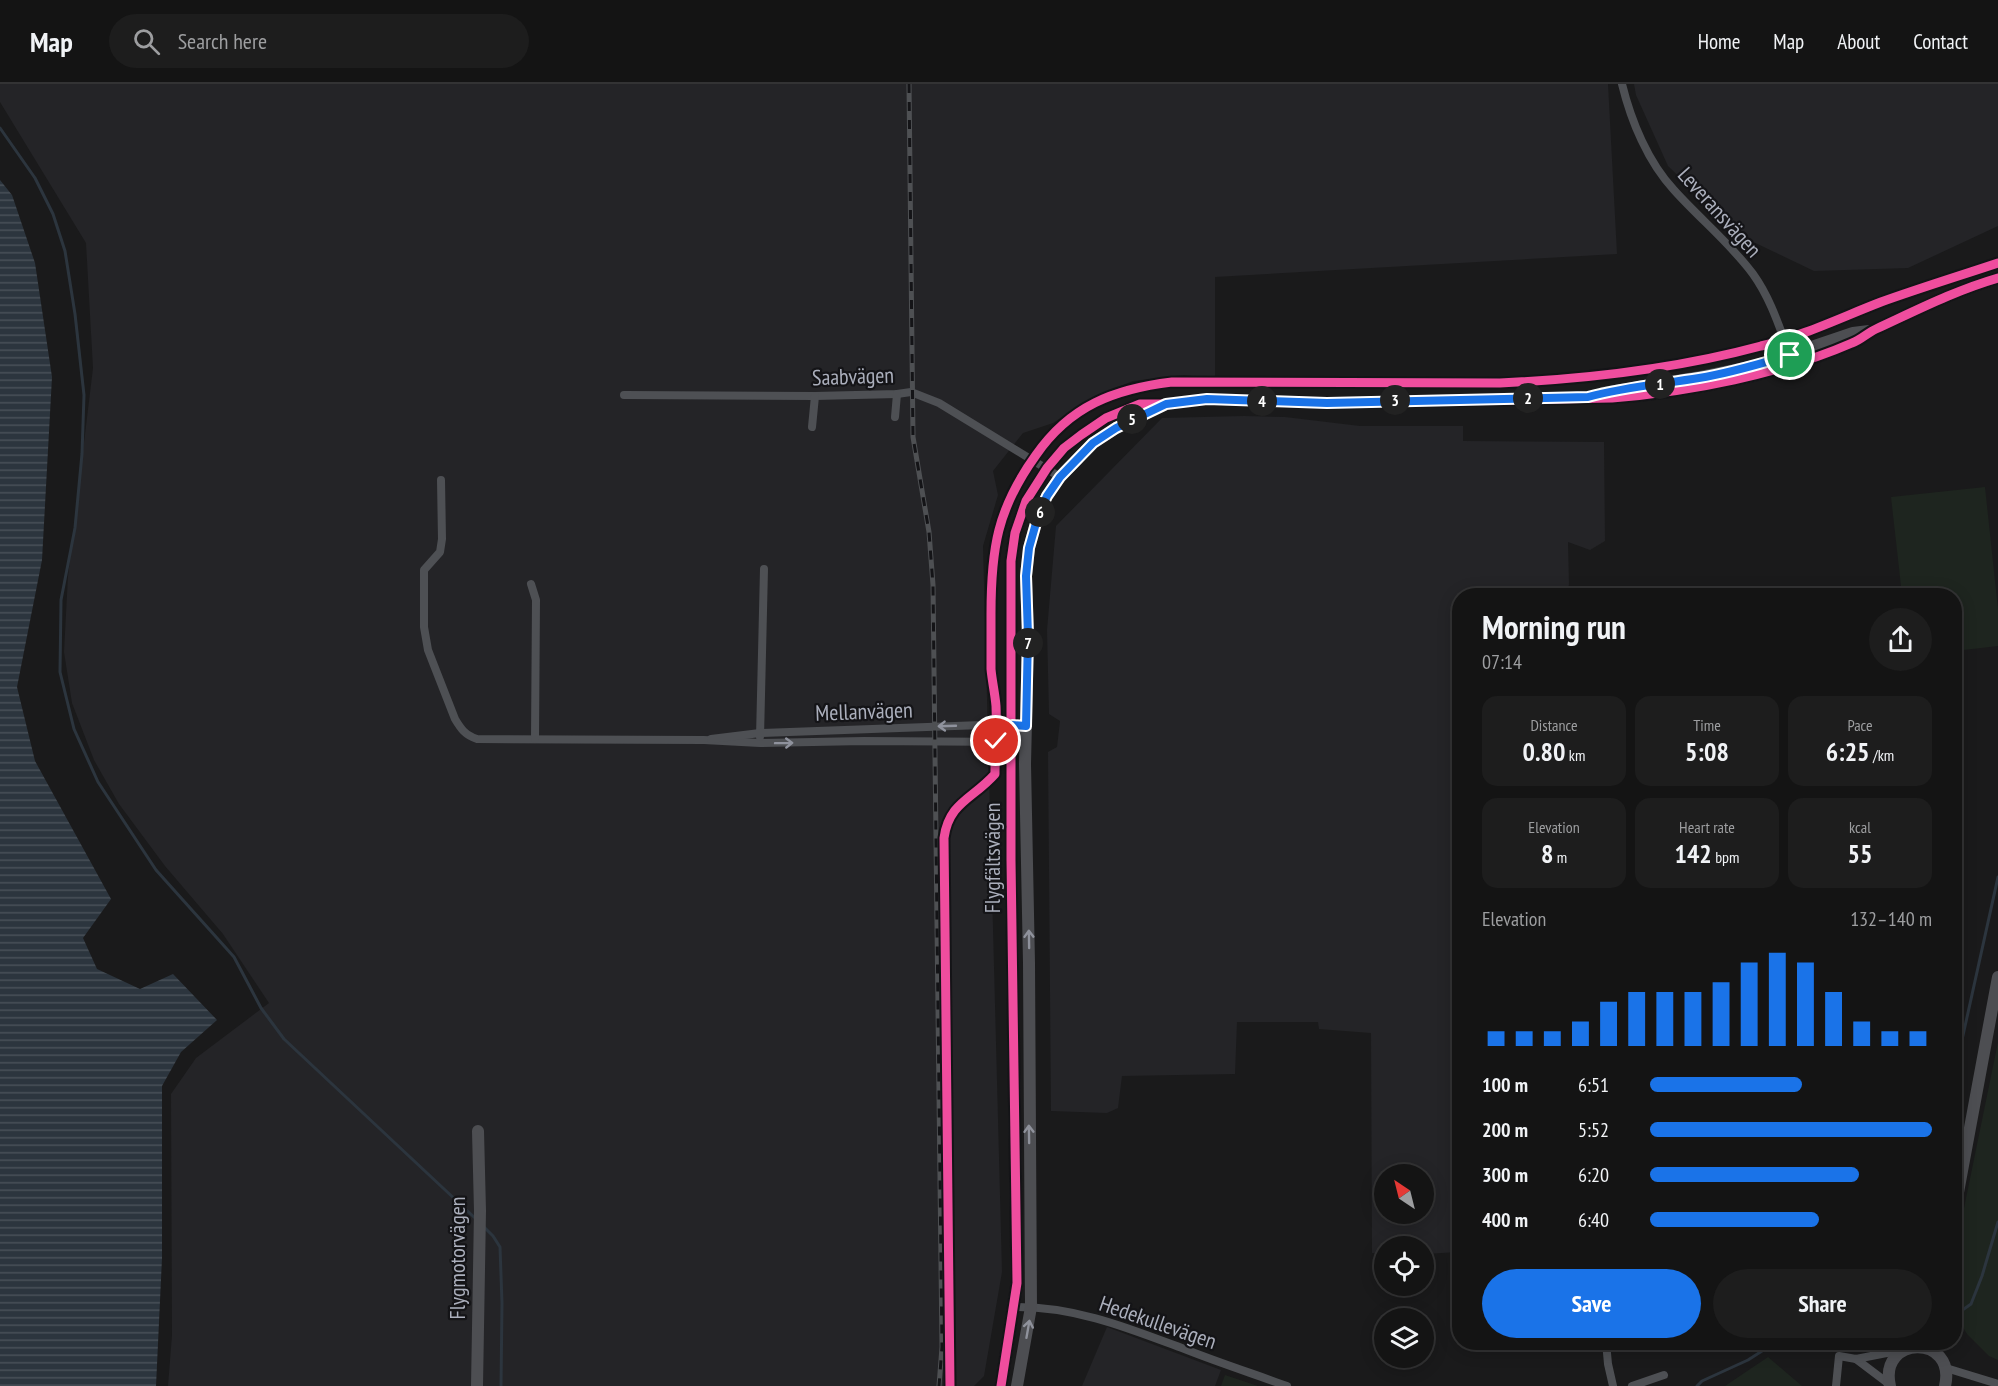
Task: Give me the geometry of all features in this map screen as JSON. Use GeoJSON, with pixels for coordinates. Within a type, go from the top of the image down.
{"type":"FeatureCollection","features":[{"type":"Feature","properties":{"kind":"street","name":"Leveransvägen"},"geometry":{"type":"LineString","coordinates":[[1622,84],[1634,120],[1659,171],[1673,189],[1737,254],[1755,277],[1774,312],[1791,359]]}},
{"type":"Feature","properties":{"kind":"street","name":"Flygfältsvägen"},"geometry":{"type":"LineString","coordinates":[[1001,1386],[1017,1283],[1012,1001],[1011,561],[1015,533],[1026,501],[1047,468],[1064,448],[1106,418],[1140,404],[1166,404],[1207,399],[1327,403],[1612,398],[1649,395],[1738,378],[1791,359],[1854,342],[1873,330],[1998,278]]}},
{"type":"Feature","properties":{"kind":"street","name":"Saabvägen"},"geometry":{"type":"LineString","coordinates":[[624,395],[815,396],[907,392],[939,403],[1060,477]]}},
{"type":"Feature","properties":{"kind":"street"},"geometry":{"type":"LineString","coordinates":[[895,417],[897,394]]}},
{"type":"Feature","properties":{"kind":"street"},"geometry":{"type":"LineString","coordinates":[[812,427],[815,396]]}},
{"type":"Feature","properties":{"kind":"street","name":"Flygfältsvägen"},"geometry":{"type":"LineString","coordinates":[[1017,1386],[1031,1307],[1025,742],[1028,636],[1026,576],[1029,548],[1038,516],[1047,496],[1060,477],[1093,443],[1116,428],[1166,404]]}},
{"type":"Feature","properties":{"kind":"street","name":"Mellanvägen"},"geometry":{"type":"LineString","coordinates":[[441,480],[442,539],[440,552],[424,570],[424,618],[428,650],[456,719],[466,735],[477,739],[704,740],[760,743],[1025,742]]}},
{"type":"Feature","properties":{"kind":"street"},"geometry":{"type":"LineString","coordinates":[[760,743],[764,569]]}},
{"type":"Feature","properties":{"kind":"street"},"geometry":{"type":"LineString","coordinates":[[531,584],[535,592],[536,609],[535,740]]}},
{"type":"Feature","properties":{"kind":"street","name":"Mellanvägen"},"geometry":{"type":"LineString","coordinates":[[704,740],[760,733],[1026,726]]}},
{"type":"Feature","properties":{"kind":"street"},"geometry":{"type":"LineString","coordinates":[[1962,1171],[1998,977]]}},
{"type":"Feature","properties":{"kind":"street","name":"Flygmotorvägen"},"geometry":{"type":"LineString","coordinates":[[477,1386],[480,1211],[478,1131]]}},
{"type":"Feature","properties":{"kind":"street","name":"Hedekullevägen"},"geometry":{"type":"LineString","coordinates":[[1014,1307],[1071,1312],[1128,1327],[1287,1386]]}},
{"type":"Feature","properties":{"kind":"street"},"geometry":{"type":"LineString","coordinates":[[1607,1350],[1613,1386]]}},
{"type":"Feature","properties":{"kind":"street"},"geometry":{"type":"LineString","coordinates":[[1836,1386],[1839,1356],[1856,1359],[1895,1350]]}},
{"type":"Feature","properties":{"kind":"street"},"geometry":{"type":"LineString","coordinates":[[1889,1385],[1890,1365],[1895,1357],[1904,1350]]}},
{"type":"Feature","properties":{"kind":"street"},"geometry":{"type":"LineString","coordinates":[[1929,1350],[1944,1363],[1998,1384]]}},
{"type":"Feature","properties":{"kind":"street"},"geometry":{"type":"LineString","coordinates":[[1942,1350],[1945,1386]]}},
{"type":"Feature","properties":{"kind":"street"},"geometry":{"type":"LineString","coordinates":[[1856,1359],[1889,1385]]}},
{"type":"Feature","properties":{"kind":"street"},"geometry":{"type":"LineString","coordinates":[[1632,1386],[1664,1375]]}},
{"type":"Feature","properties":{"kind":"street"},"geometry":{"type":"LineString","coordinates":[[1991,1386],[1998,1384]]}},
{"type":"Feature","properties":{"kind":"shaded area"},"geometry":{"type":"Polygon","coordinates":[[[0,84],[1608,84],[1617,254],[1215,277],[1215,378],[1184,375],[1133,381],[1095,396],[1053,423],[1023,433],[993,471],[998,495],[983,546],[1002,1272],[984,1376],[974,1386],[168,1386],[172,1335],[171,1094],[196,1058],[269,1003],[223,934],[165,866],[119,804],[94,760],[72,703],[64,652],[68,576],[93,368],[86,243],[0,102],[0,84]]]}},
{"type":"Feature","properties":{"kind":"shaded area"},"geometry":{"type":"Polygon","coordinates":[[[1634,84],[1998,84],[1998,226],[1908,268],[1814,271],[1741,236],[1668,166],[1636,95],[1634,84]]]}},
{"type":"Feature","properties":{"kind":"shaded area"},"geometry":{"type":"Polygon","coordinates":[[[0,180],[12,195],[35,263],[52,377],[42,560],[17,687],[35,761],[111,899],[83,938],[97,969],[140,989],[173,974],[217,1020],[181,1052],[162,1086],[162,1258],[156,1386],[0,1386],[0,180]]]}},
{"type":"Feature","properties":{"kind":"shaded area"},"geometry":{"type":"Polygon","coordinates":[[[1285,417],[1360,426],[1463,426],[1463,441],[1604,442],[1605,541],[1590,550],[1568,542],[1567,588],[1452,588],[1452,1252],[1434,1253],[1434,1236],[1374,1236],[1374,1253],[1372,1253],[1371,1033],[1319,1029],[1318,1022],[1237,1022],[1235,1074],[1122,1076],[1118,1108],[1107,1113],[1051,1111],[1048,752],[1057,747],[1060,721],[1049,714],[1047,630],[1056,526],[1162,418],[1285,417]]]}},
{"type":"Feature","properties":{"kind":"shaded area"},"geometry":{"type":"Polygon","coordinates":[[[1985,487],[1998,609],[1998,646],[1962,650],[1962,588],[1901,588],[1891,497],[1985,487]]]}},
{"type":"Feature","properties":{"kind":"shaded area"},"geometry":{"type":"Polygon","coordinates":[[[1998,1042],[1998,1360],[1989,1356],[1967,1334],[1962,1326],[1962,1218],[1998,1042]]]}},
{"type":"Feature","properties":{"kind":"shaded area"},"geometry":{"type":"Polygon","coordinates":[[[1107,1327],[1221,1370],[1215,1386],[1082,1386],[1107,1327]]]}},
{"type":"Feature","properties":{"kind":"shaded area"},"geometry":{"type":"Polygon","coordinates":[[[1768,1357],[1802,1386],[1725,1386],[1768,1357]]]}},
{"type":"Feature","properties":{"kind":"shaded area"},"geometry":{"type":"Polygon","coordinates":[[[1225,1375],[1258,1386],[1221,1386],[1225,1375]]]}},
{"type":"Feature","properties":{"kind":"waterway"},"geometry":{"type":"LineString","coordinates":[[0,128],[35,178],[53,214],[65,251],[75,314],[84,395],[82,454],[75,528],[61,600],[60,672],[74,729],[98,782],[156,870],[234,957],[261,1008],[284,1039],[475,1218]]}},
{"type":"Feature","properties":{"kind":"waterway"},"geometry":{"type":"LineString","coordinates":[[1962,1040],[1998,877]]}},
{"type":"Feature","properties":{"kind":"waterway"},"geometry":{"type":"LineString","coordinates":[[1962,1310],[1971,1304],[1998,1222]]}},
{"type":"Feature","properties":{"kind":"waterway"},"geometry":{"type":"LineString","coordinates":[[484,1227],[500,1247],[501,1386]]}},
{"type":"Feature","properties":{"kind":"waterway"},"geometry":{"type":"LineString","coordinates":[[1697,1386],[1702,1381],[1748,1360],[1764,1350]]}},
{"type":"Feature","properties":{"kind":"railway"},"geometry":{"type":"LineString","coordinates":[[909,84],[913,437],[929,532],[933,585],[942,1347],[939,1386]]}},
{"type":"Feature","properties":{"kind":"cycle path"},"geometry":{"type":"LineString","coordinates":[[950,1386],[944,838],[951,816],[963,802],[995,774],[996,706],[991,669],[991,591],[995,549],[999,530],[1013,493],[1049,438],[1079,412],[1112,395],[1131,389],[1172,382],[1500,383],[1598,376],[1697,361],[1792,337],[1881,302],[1998,263]]}},
{"type":"Feature","properties":{"kind":"cycle path"},"geometry":{"type":"LineString","coordinates":[[1001,1386],[1017,1283],[1011,860],[1011,561],[1015,533],[1026,501],[1047,468],[1064,448],[1106,418],[1140,404],[1166,404],[1207,399],[1327,403],[1612,398],[1703,386],[1765,372],[1824,354],[1855,342],[1936,301],[1998,278]]}},
{"type":"Feature","properties":{"kind":"route"},"geometry":{"type":"LineString","coordinates":[[996,741],[1011,741],[1012,725],[1026,726],[1028,636],[1026,576],[1029,548],[1038,516],[1047,496],[1060,477],[1093,443],[1142,414],[1179,401],[1207,399],[1327,403],[1588,397],[1612,390],[1701,377],[1755,366],[1790,355]]}}]}
